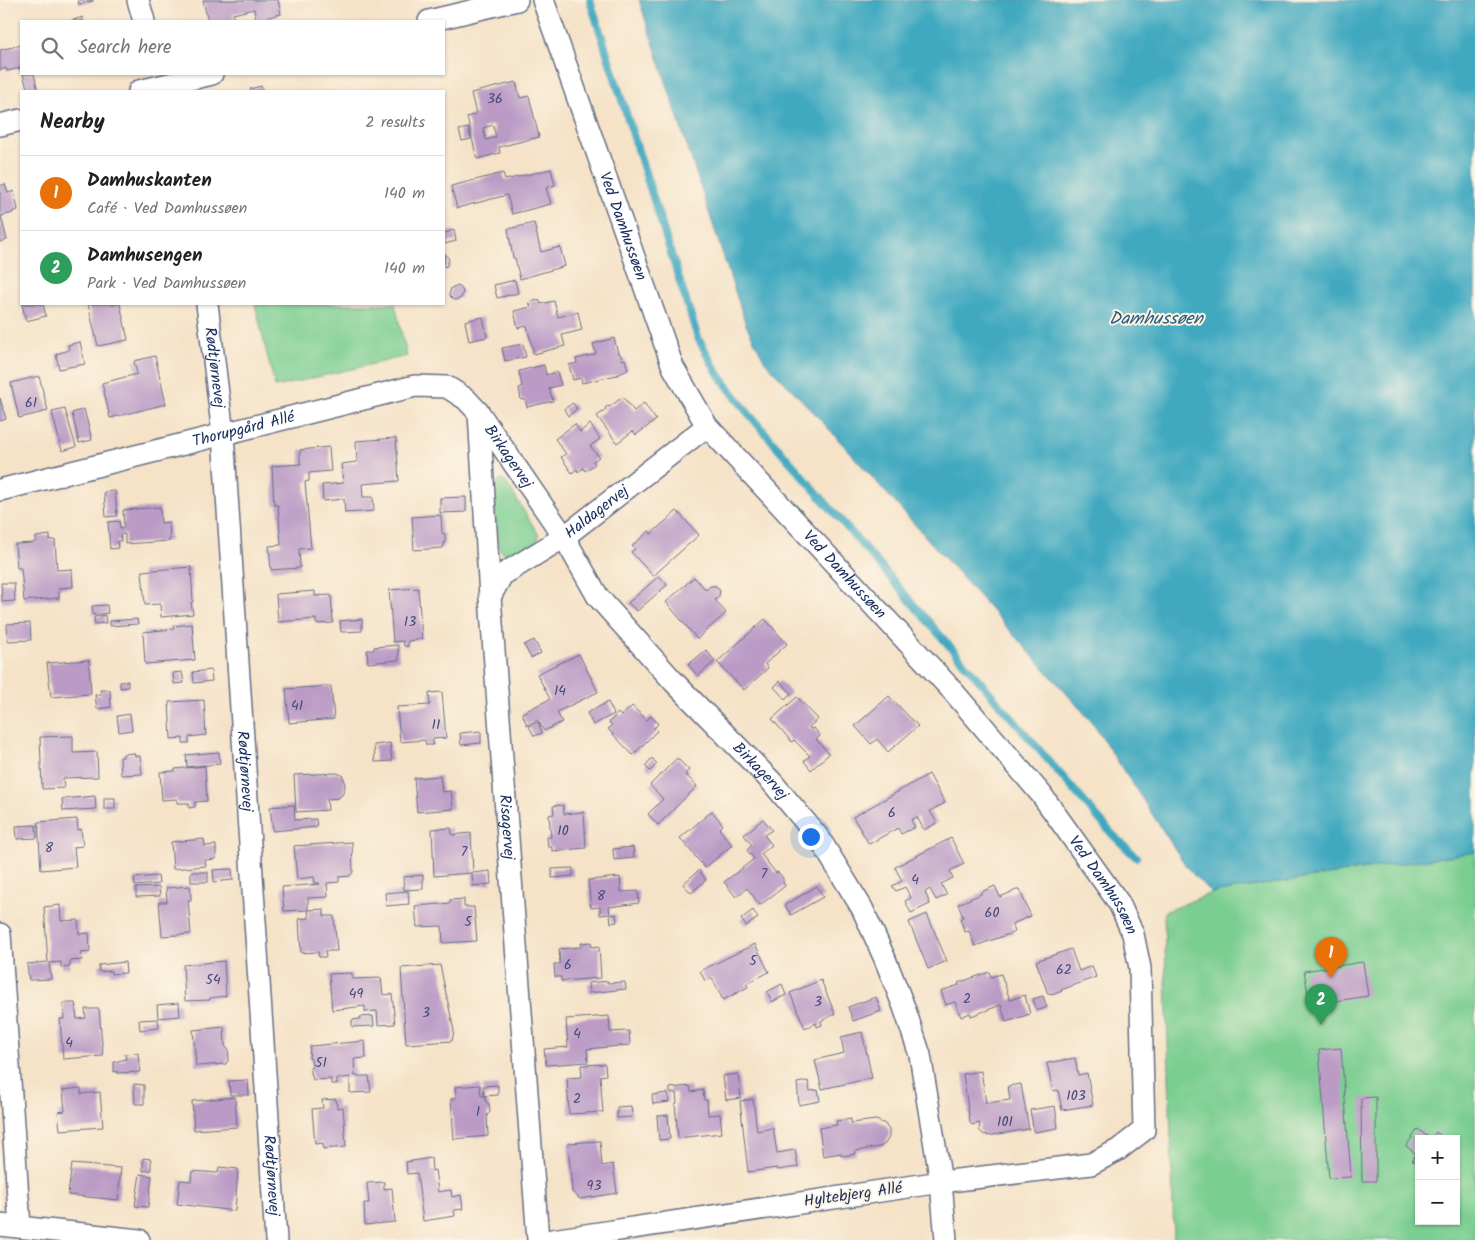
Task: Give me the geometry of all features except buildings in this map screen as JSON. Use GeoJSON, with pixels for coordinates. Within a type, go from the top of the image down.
{"type":"FeatureCollection","features":[{"type":"Feature","properties":{"kind":"street"},"geometry":{"type":"LineString","coordinates":[[138,0],[144,20]]}},
{"type":"Feature","properties":{"kind":"street"},"geometry":{"type":"LineString","coordinates":[[433,20],[518,0]]}},
{"type":"Feature","properties":{"kind":"street","name":"Ved Damhussøen"},"geometry":{"type":"LineString","coordinates":[[543,0],[673,368],[707,426],[964,704],[1041,794],[1119,903],[1133,934],[1140,968],[1144,1130]]}},
{"type":"Feature","properties":{"kind":"street"},"geometry":{"type":"LineString","coordinates":[[142,90],[161,84],[207,75]]}},
{"type":"Feature","properties":{"kind":"street"},"geometry":{"type":"LineString","coordinates":[[0,125],[20,120]]}},
{"type":"Feature","properties":{"kind":"street","name":"Rødtjørnevej"},"geometry":{"type":"LineString","coordinates":[[206,305],[223,434],[276,1240]]}},
{"type":"Feature","properties":{"kind":"street","name":"Thorupgård Allé"},"geometry":{"type":"LineString","coordinates":[[0,490],[415,386],[448,387],[466,398],[479,413]]}},
{"type":"Feature","properties":{"kind":"street","name":"Birkagervej"},"geometry":{"type":"LineString","coordinates":[[479,413],[564,537],[598,597],[674,682],[771,781],[819,838],[862,908],[891,975],[920,1055],[941,1182],[946,1240]]}},
{"type":"Feature","properties":{"kind":"street","name":"Risagervej"},"geometry":{"type":"LineString","coordinates":[[479,413],[490,598],[538,1240]]}},
{"type":"Feature","properties":{"kind":"street","name":"Haldagervej"},"geometry":{"type":"LineString","coordinates":[[490,598],[502,575],[564,537],[707,426]]}},
{"type":"Feature","properties":{"kind":"street"},"geometry":{"type":"LineString","coordinates":[[0,934],[10,1226],[138,1240]]}},
{"type":"Feature","properties":{"kind":"street","name":"Hyltebjerg Allé"},"geometry":{"type":"LineString","coordinates":[[552,1240],[608,1236],[941,1182],[1091,1164],[1118,1150],[1144,1130]]}},
{"type":"Feature","properties":{"kind":"green space"},"geometry":{"type":"Polygon","coordinates":[[[255,305],[395,305],[407,356],[275,387],[255,305]]]}},
{"type":"Feature","properties":{"kind":"green space"},"geometry":{"type":"Polygon","coordinates":[[[502,480],[506,482],[539,536],[536,543],[512,555],[501,551],[498,540],[494,490],[496,484],[502,480]]]}},
{"type":"Feature","properties":{"kind":"green space"},"geometry":{"type":"Polygon","coordinates":[[[1475,852],[1475,1240],[1174,1240],[1164,912],[1211,893],[1475,852]]]}},
{"type":"Feature","properties":{"kind":"water","name":"Damhussøen"},"geometry":{"type":"Polygon","coordinates":[[[639,0],[1475,0],[1475,852],[1211,893],[1188,869],[1091,721],[818,417],[765,362],[746,325],[639,0]]]}},
{"type":"Feature","properties":{"kind":"waterway"},"geometry":{"type":"LineString","coordinates":[[590,0],[698,338],[719,375],[748,413],[1112,834],[1136,857]]}},
{"type":"Feature","properties":{"kind":"place","name":"Damhuskanten"},"geometry":{"type":"Point","coordinates":[1331,978]}},
{"type":"Feature","properties":{"kind":"place","name":"Damhusengen"},"geometry":{"type":"Point","coordinates":[1321,1025]}}]}
